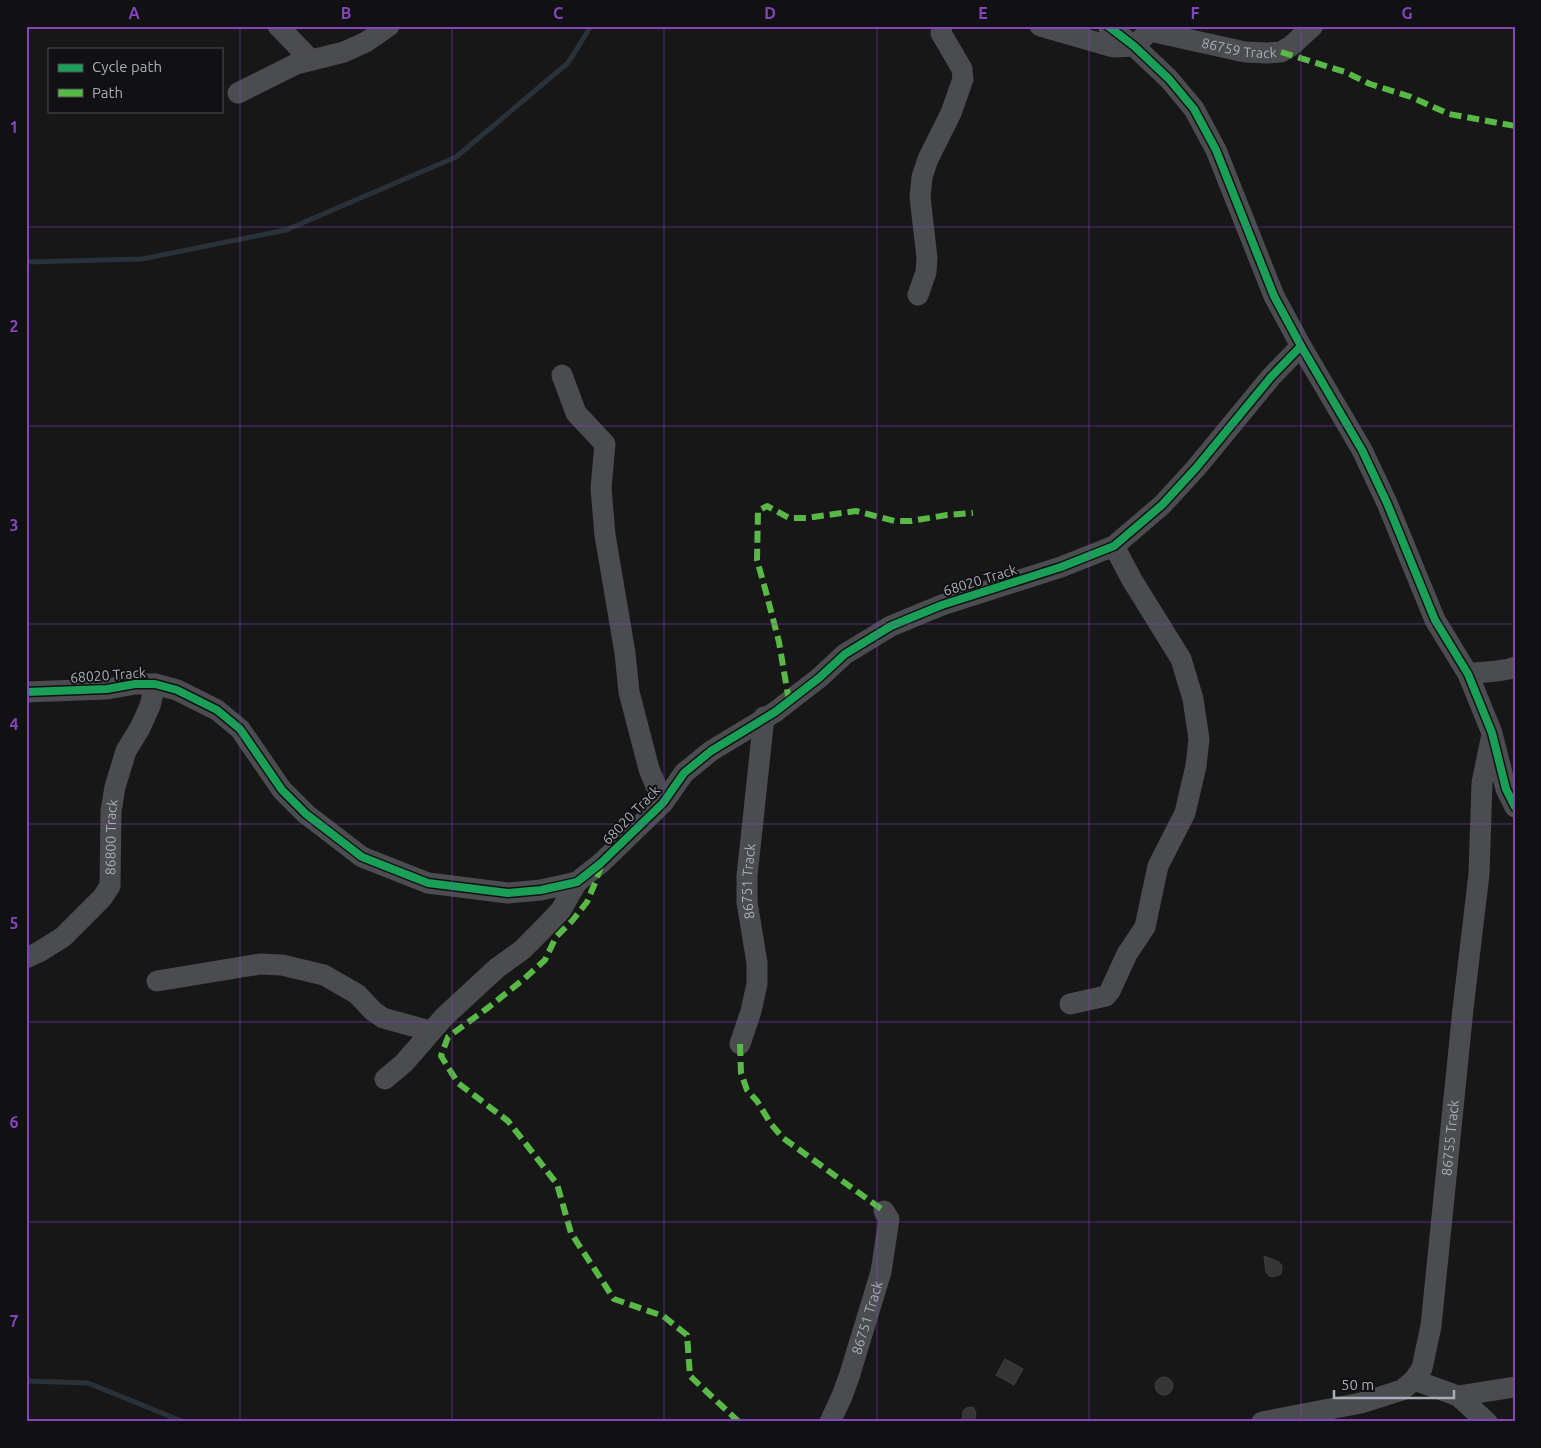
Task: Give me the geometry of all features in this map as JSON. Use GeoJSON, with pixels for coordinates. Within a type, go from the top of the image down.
{"type":"FeatureCollection","features":[{"type":"Feature","properties":{"kind":"street"},"geometry":{"type":"LineString","coordinates":[[278,26],[310,59]]}},
{"type":"Feature","properties":{"kind":"street"},"geometry":{"type":"LineString","coordinates":[[238,93],[276,73],[310,59],[344,52],[366,42],[390,26]]}},
{"type":"Feature","properties":{"kind":"street"},"geometry":{"type":"LineString","coordinates":[[918,295],[926,272],[928,258],[920,197],[922,177],[928,158],[951,113],[963,79],[962,69],[941,33],[942,26]]}},
{"type":"Feature","properties":{"kind":"street"},"geometry":{"type":"LineString","coordinates":[[1040,26],[1113,47],[1134,46]]}},
{"type":"Feature","properties":{"kind":"street"},"geometry":{"type":"LineString","coordinates":[[1108,26],[1134,46],[1169,79],[1194,110],[1216,150],[1274,296],[1362,450],[1390,511],[1435,620],[1468,674],[1492,733],[1506,789],[1515,807]]}},
{"type":"Feature","properties":{"kind":"street","name":"86759 Track"},"geometry":{"type":"LineString","coordinates":[[1134,46],[1150,29],[1245,52],[1267,54],[1281,52],[1291,46],[1313,26]]}},
{"type":"Feature","properties":{"kind":"street","name":"68020 Track"},"geometry":{"type":"LineString","coordinates":[[26,692],[107,689],[136,684],[155,684],[177,690],[217,710],[240,729],[282,790],[306,814],[362,857],[428,883],[508,893],[541,890],[576,882],[601,863],[664,803],[684,773],[710,751],[775,712],[819,678],[846,654],[891,626],[942,605],[1061,567],[1114,546],[1162,505],[1196,468],[1271,377],[1301,346]]}},
{"type":"Feature","properties":{"kind":"street"},"geometry":{"type":"LineString","coordinates":[[562,375],[576,413],[605,444],[601,488],[605,535],[625,653],[629,692],[649,769],[664,803]]}},
{"type":"Feature","properties":{"kind":"street"},"geometry":{"type":"LineString","coordinates":[[1070,1004],[1106,996],[1117,978],[1127,954],[1145,927],[1158,866],[1185,814],[1196,766],[1199,739],[1192,699],[1181,659],[1137,588],[1114,546]]}},
{"type":"Feature","properties":{"kind":"street"},"geometry":{"type":"LineString","coordinates":[[1468,674],[1483,671],[1495,672],[1515,667]]}},
{"type":"Feature","properties":{"kind":"street","name":"86800 Track"},"geometry":{"type":"LineString","coordinates":[[26,958],[63,937],[102,898],[110,886],[111,811],[114,787],[126,751],[140,728],[150,706],[155,684]]}},
{"type":"Feature","properties":{"kind":"street","name":"86751 Track"},"geometry":{"type":"LineString","coordinates":[[740,1044],[751,1011],[757,984],[757,963],[747,902],[747,876],[764,717]]}},
{"type":"Feature","properties":{"kind":"street","name":"86755 Track"},"geometry":{"type":"LineString","coordinates":[[1414,1380],[1422,1368],[1431,1326],[1463,1010],[1479,874],[1482,783],[1492,733]]}},
{"type":"Feature","properties":{"kind":"street"},"geometry":{"type":"LineString","coordinates":[[385,1079],[404,1063],[444,1017],[497,968],[522,950],[542,930],[561,910],[576,882]]}},
{"type":"Feature","properties":{"kind":"street"},"geometry":{"type":"LineString","coordinates":[[157,981],[260,964],[282,965],[324,974],[358,994],[373,1011],[383,1018],[430,1031]]}},
{"type":"Feature","properties":{"kind":"street","name":"86751 Track"},"geometry":{"type":"LineString","coordinates":[[830,1422],[846,1383],[881,1272],[889,1219],[884,1211]]}},
{"type":"Feature","properties":{"kind":"street"},"geometry":{"type":"LineString","coordinates":[[1262,1422],[1361,1403],[1402,1390],[1414,1380],[1458,1396],[1487,1422]]}},
{"type":"Feature","properties":{"kind":"street"},"geometry":{"type":"LineString","coordinates":[[1458,1396],[1515,1387]]}},
{"type":"Feature","properties":{"kind":"building"},"geometry":{"type":"Polygon","coordinates":[[[1264,1256],[1279,1262],[1282,1266],[1281,1274],[1273,1277],[1269,1276],[1266,1272],[1264,1256]]]}},
{"type":"Feature","properties":{"kind":"building"},"geometry":{"type":"Polygon","coordinates":[[[1005,1359],[1023,1369],[1014,1385],[996,1375],[1005,1359]]]}},
{"type":"Feature","properties":{"kind":"building"},"geometry":{"type":"Polygon","coordinates":[[[1164,1377],[1170,1380],[1173,1386],[1170,1392],[1164,1395],[1158,1392],[1155,1386],[1158,1380],[1164,1377]]]}},
{"type":"Feature","properties":{"kind":"building"},"geometry":{"type":"Polygon","coordinates":[[[973,1407],[976,1413],[974,1422],[962,1422],[963,1411],[966,1408],[973,1407]]]}},
{"type":"Feature","properties":{"kind":"waterway"},"geometry":{"type":"LineString","coordinates":[[26,262],[142,259],[286,230],[456,157],[568,63],[591,26]]}},
{"type":"Feature","properties":{"kind":"waterway"},"geometry":{"type":"LineString","coordinates":[[26,1381],[88,1383],[184,1422]]}},
{"type":"Feature","properties":{"kind":"marked path"},"geometry":{"type":"LineString","coordinates":[[1281,52],[1345,72],[1370,84],[1411,97],[1449,114],[1515,126]]}},
{"type":"Feature","properties":{"kind":"marked path"},"geometry":{"type":"LineString","coordinates":[[789,701],[779,642],[757,560],[758,511],[767,506],[789,518],[806,518],[856,511],[895,521],[911,521],[973,513]]}},
{"type":"Feature","properties":{"kind":"marked path"},"geometry":{"type":"LineString","coordinates":[[601,866],[587,902],[556,937],[545,960],[489,1007],[448,1037],[441,1056],[458,1083],[508,1121],[557,1184],[571,1233],[614,1299],[663,1316],[687,1335],[690,1376],[739,1422]]}},
{"type":"Feature","properties":{"kind":"marked path"},"geometry":{"type":"LineString","coordinates":[[740,1044],[741,1073],[747,1090],[783,1138],[884,1211]]}},
{"type":"Feature","properties":{"kind":"cycle path"},"geometry":{"type":"LineString","coordinates":[[1108,26],[1134,46],[1169,79],[1194,109],[1216,150],[1274,296],[1362,450],[1387,503],[1435,620],[1468,674],[1492,733],[1506,789],[1515,807]]}},
{"type":"Feature","properties":{"kind":"cycle path"},"geometry":{"type":"LineString","coordinates":[[26,692],[107,689],[135,684],[155,684],[177,690],[217,710],[240,729],[282,790],[306,814],[362,857],[428,883],[508,893],[541,890],[577,882],[601,863],[663,803],[684,773],[711,751],[775,712],[819,678],[845,654],[891,626],[942,605],[1061,567],[1114,546],[1162,505],[1196,468],[1271,377],[1301,346]]}}]}
